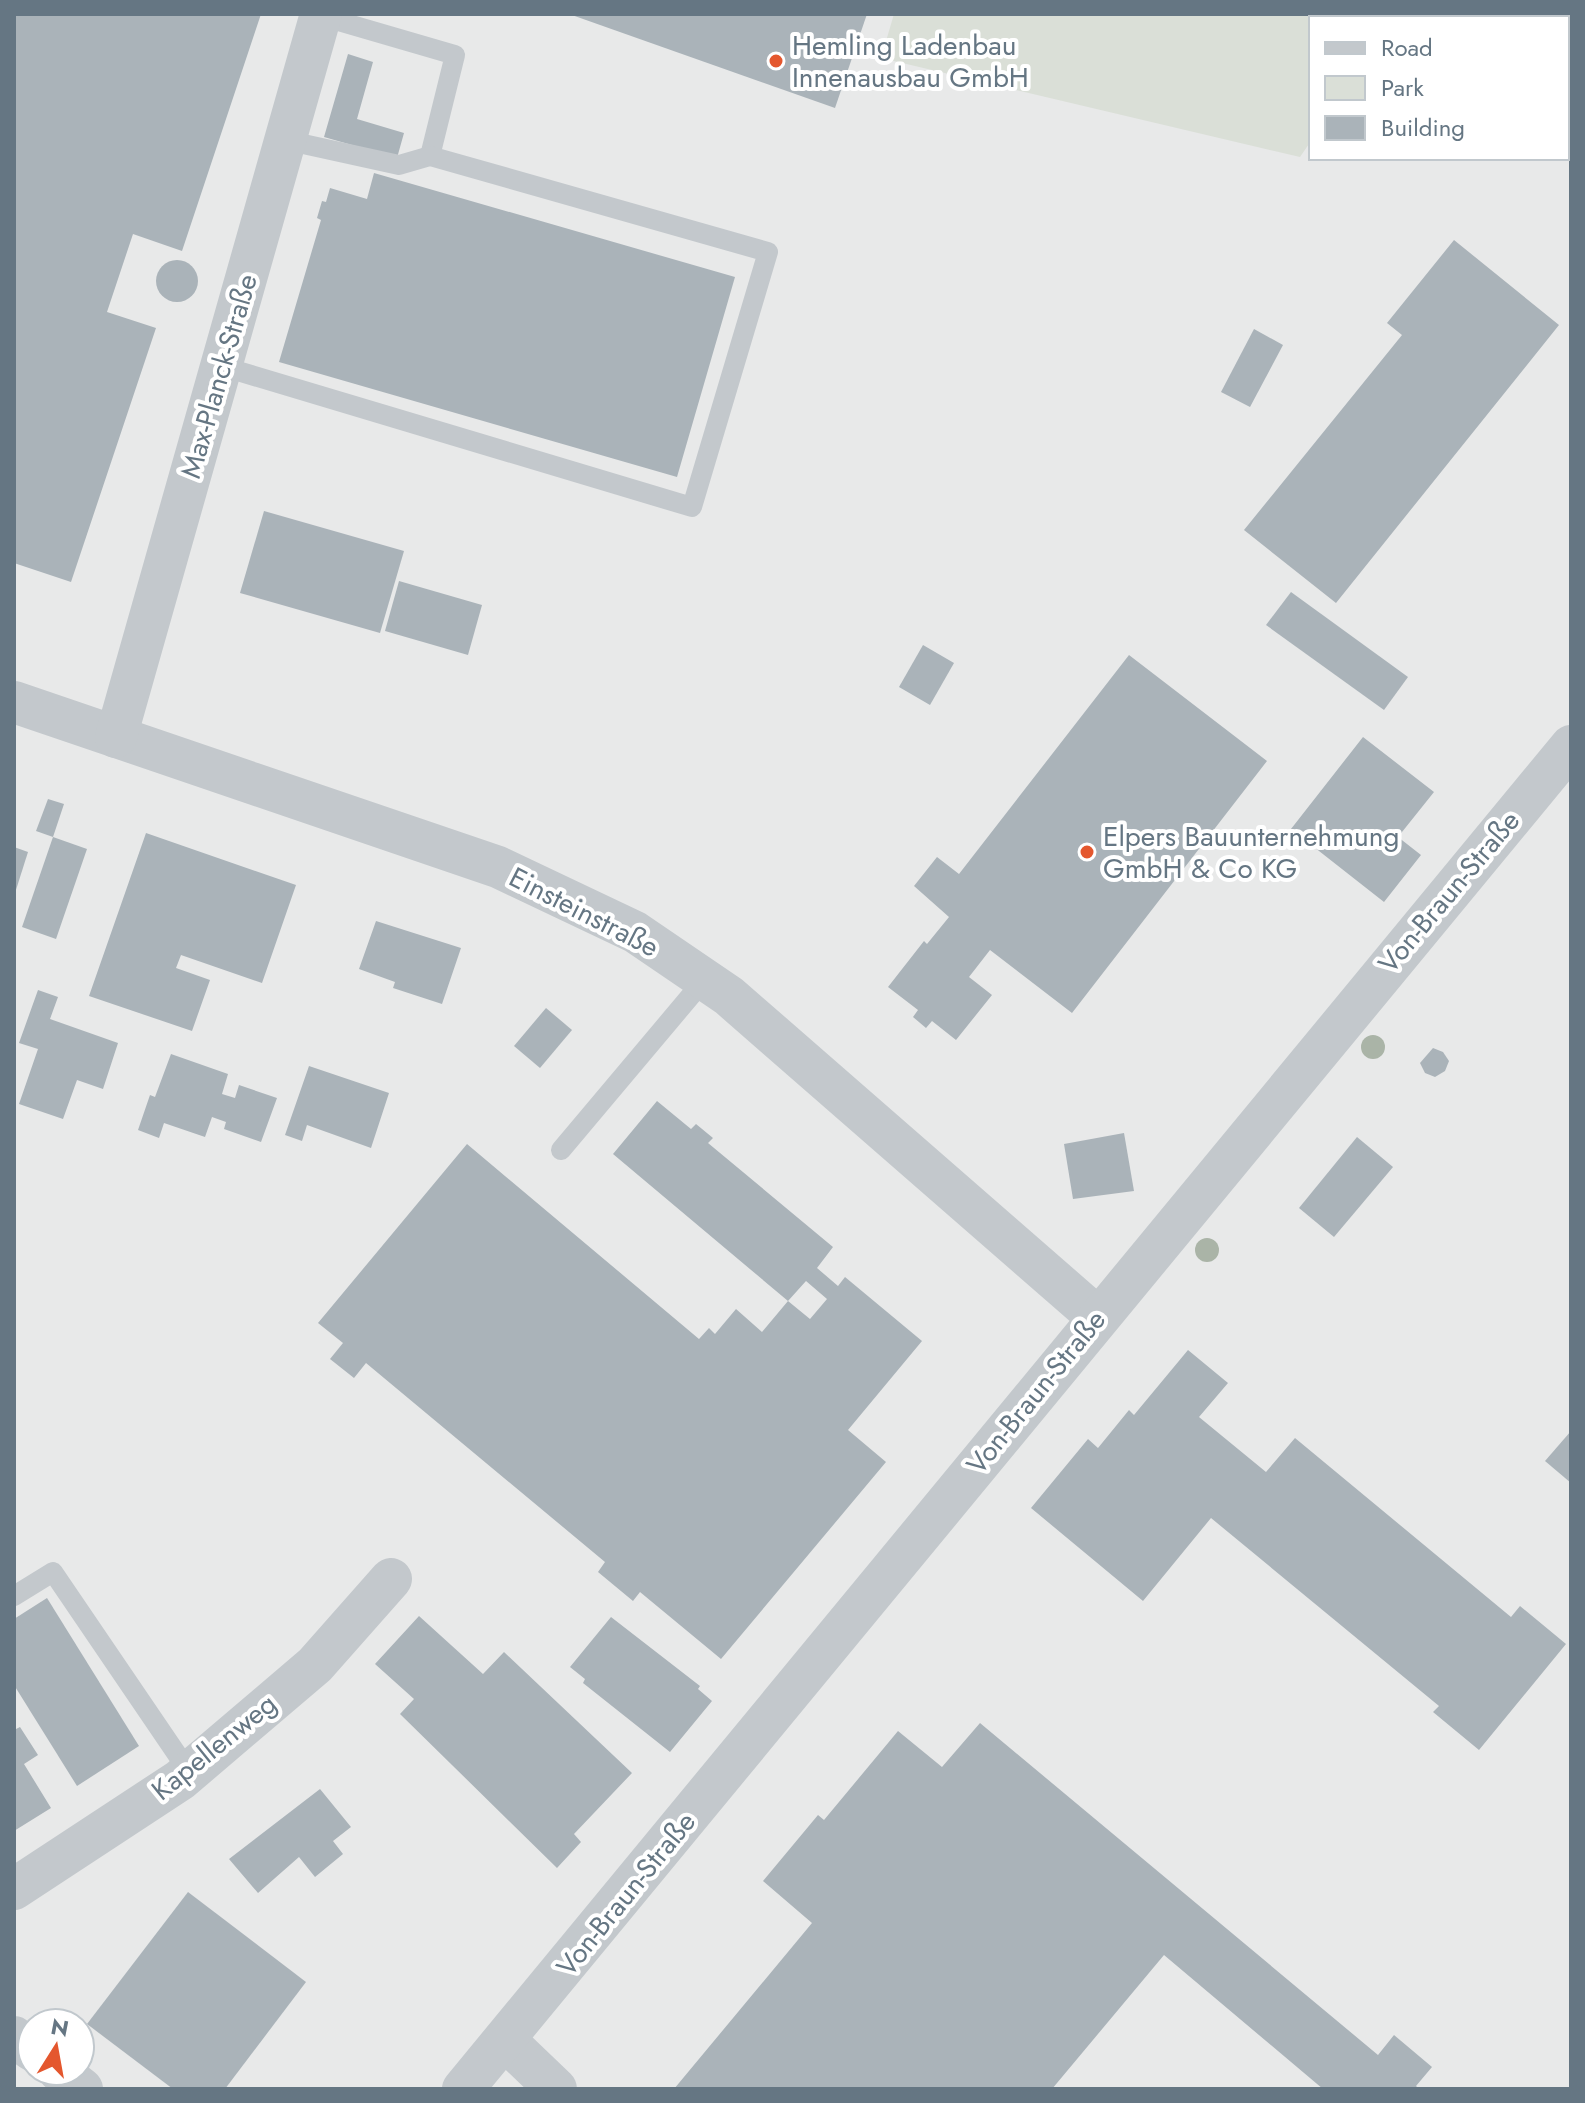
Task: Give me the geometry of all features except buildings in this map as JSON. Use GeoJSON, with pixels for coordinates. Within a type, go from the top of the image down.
{"type":"FeatureCollection","features":[{"type":"Feature","properties":{"kind":"street","name":"Max-Planck-Straße"},"geometry":{"type":"LineString","coordinates":[[116,737],[321,15]]}},
{"type":"Feature","properties":{"kind":"street","name":"Einsteinstraße"},"geometry":{"type":"LineString","coordinates":[[14,702],[498,867],[635,932],[729,996],[1097,1317]]}},
{"type":"Feature","properties":{"kind":"street","name":"Von-Braun-Straße"},"geometry":{"type":"LineString","coordinates":[[463,2089],[506,2041],[1097,1317],[1571,746]]}},
{"type":"Feature","properties":{"kind":"street","name":"Kapellenweg"},"geometry":{"type":"LineString","coordinates":[[14,1889],[189,1772],[315,1665],[391,1579]]}},
{"type":"Feature","properties":{"kind":"street"},"geometry":{"type":"LineString","coordinates":[[506,2041],[556,2089]]}},
{"type":"Feature","properties":{"kind":"lane"},"geometry":{"type":"LineString","coordinates":[[321,15],[455,55],[430,156]]}},
{"type":"Feature","properties":{"kind":"lane"},"geometry":{"type":"LineString","coordinates":[[221,366],[692,507],[768,252],[430,156],[399,165],[285,140]]}},
{"type":"Feature","properties":{"kind":"lane"},"geometry":{"type":"LineString","coordinates":[[561,1150],[704,980]]}},
{"type":"Feature","properties":{"kind":"lane"},"geometry":{"type":"LineString","coordinates":[[14,1596],[53,1572],[189,1772]]}},
{"type":"Feature","properties":{"kind":"shaded area"},"geometry":{"type":"Polygon","coordinates":[[[14,14],[1571,14],[1571,2089],[14,2089],[14,14]]]}},
{"type":"Feature","properties":{"kind":"green space"},"geometry":{"type":"Polygon","coordinates":[[[894,14],[1400,14],[1309,16],[1309,144],[1300,157],[881,58],[894,14]]]}},
{"type":"Feature","properties":{"kind":"place","name":"Hemling Ladenbau Innenausbau GmbH"},"geometry":{"type":"Point","coordinates":[776,61]}},
{"type":"Feature","properties":{"kind":"place","name":"Elpers Bauunternehmung GmbH & Co KG"},"geometry":{"type":"Point","coordinates":[1087,852]}}]}
